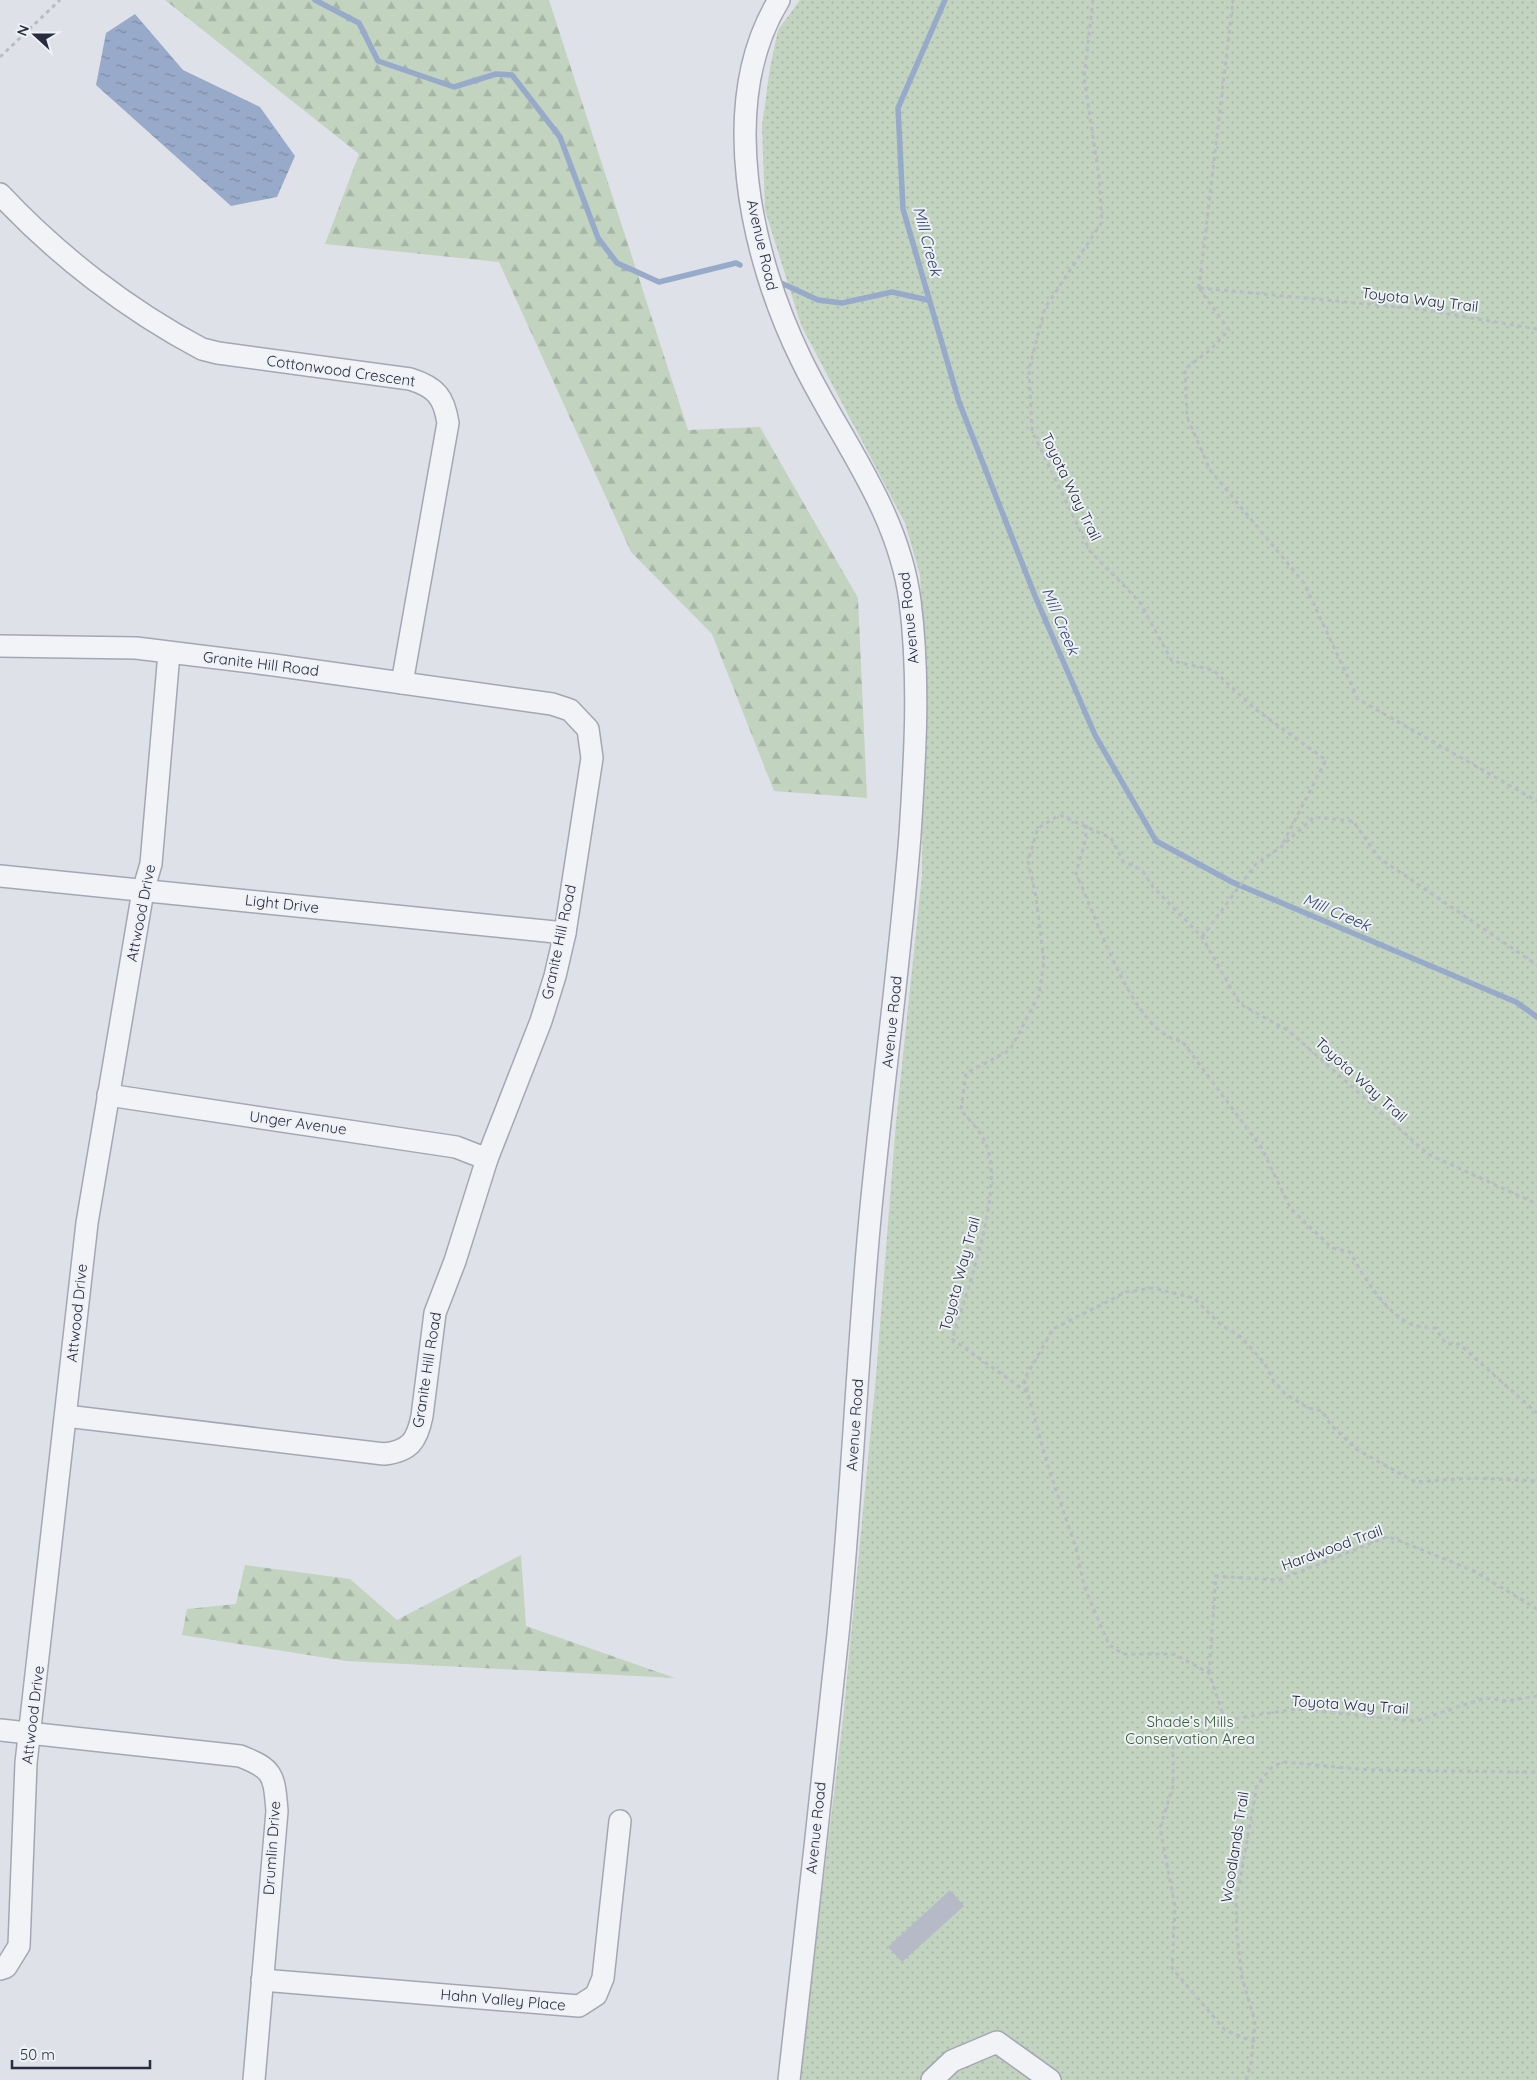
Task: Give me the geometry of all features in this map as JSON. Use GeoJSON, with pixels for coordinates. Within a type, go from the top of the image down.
{"type":"FeatureCollection","features":[{"type":"Feature","properties":{"kind":"street","name":"Avenue Road"},"geometry":{"type":"LineString","coordinates":[[779,0],[766,22],[753,60],[747,100],[746,151],[750,196],[758,239],[777,306],[802,363],[883,507],[902,557],[913,626],[916,705],[914,775],[903,922],[870,1218],[838,1633],[789,2080]]}},
{"type":"Feature","properties":{"kind":"street","name":"Cottonwood Crescent"},"geometry":{"type":"LineString","coordinates":[[0,194],[16,211],[96,281],[202,349],[218,353],[410,379],[424,383],[437,393],[446,407],[448,423],[402,683]]}},
{"type":"Feature","properties":{"kind":"street","name":"Granite Hill Road"},"geometry":{"type":"LineString","coordinates":[[0,646],[136,648],[274,665],[552,704],[570,710],[588,730],[592,758],[564,933],[555,976],[540,1021],[487,1159],[455,1262],[435,1312],[419,1431],[411,1444],[399,1452],[384,1454],[66,1416]]}},
{"type":"Feature","properties":{"kind":"street","name":"Attwood Drive"},"geometry":{"type":"LineString","coordinates":[[0,1969],[6,1967],[19,1946],[26,1762],[87,1223],[144,891],[151,864],[169,653]]}},
{"type":"Feature","properties":{"kind":"street","name":"Light Drive"},"geometry":{"type":"LineString","coordinates":[[0,876],[564,933]]}},
{"type":"Feature","properties":{"kind":"street","name":"Unger Avenue"},"geometry":{"type":"LineString","coordinates":[[108,1095],[456,1147],[487,1159]]}},
{"type":"Feature","properties":{"kind":"street","name":"Drumlin Drive"},"geometry":{"type":"LineString","coordinates":[[0,1730],[240,1756],[262,1765],[275,1783],[277,1811],[254,2080]]}},
{"type":"Feature","properties":{"kind":"street","name":"Hahn Valley Place"},"geometry":{"type":"LineString","coordinates":[[262,1980],[579,2006],[596,1995],[603,1978],[620,1821]]}},
{"type":"Feature","properties":{"kind":"street"},"geometry":{"type":"LineString","coordinates":[[932,2080],[952,2061],[997,2042],[1050,2080]]}},
{"type":"Feature","properties":{"kind":"path"},"geometry":{"type":"LineString","coordinates":[[0,57],[60,0]]}},
{"type":"Feature","properties":{"kind":"path","name":"Toyota Way Trail"},"geometry":{"type":"LineString","coordinates":[[1093,0],[1084,77],[1099,177],[1102,222],[1046,308],[1029,369],[1032,431],[1090,551],[1138,600],[1172,661],[1213,670],[1255,709],[1326,760],[1280,847]]}},
{"type":"Feature","properties":{"kind":"path"},"geometry":{"type":"LineString","coordinates":[[1233,0],[1199,288],[1229,330],[1210,350],[1185,369],[1187,417],[1210,470],[1304,583],[1358,699],[1537,801]]}},
{"type":"Feature","properties":{"kind":"path","name":"Toyota Way Trail"},"geometry":{"type":"LineString","coordinates":[[1199,288],[1419,309],[1537,329]]}},
{"type":"Feature","properties":{"kind":"path","name":"Toyota Way Trail"},"geometry":{"type":"LineString","coordinates":[[1027,1392],[952,1339],[987,1220],[993,1174],[985,1140],[961,1110],[966,1073],[1010,1050],[1039,995],[1044,962],[1036,897],[1028,861],[1038,828],[1060,815],[1086,825],[1111,838],[1122,861],[1142,870],[1153,887],[1202,937],[1240,1004],[1289,1030],[1428,1154],[1537,1204]]}},
{"type":"Feature","properties":{"kind":"path","name":"Toyota Way Trail"},"geometry":{"type":"LineString","coordinates":[[1202,937],[1256,864],[1280,847],[1314,816],[1353,821],[1379,858],[1537,965]]}},
{"type":"Feature","properties":{"kind":"path"},"geometry":{"type":"LineString","coordinates":[[1086,825],[1087,841],[1079,857],[1076,874],[1129,992],[1149,1022],[1172,1040],[1182,1041],[1199,1061],[1261,1146],[1291,1209],[1332,1248],[1350,1252],[1379,1299],[1410,1324],[1435,1328],[1446,1344],[1459,1344],[1537,1413]]}},
{"type":"Feature","properties":{"kind":"path"},"geometry":{"type":"LineString","coordinates":[[1255,2042],[1225,2030],[1172,1968],[1175,1906],[1160,1828],[1173,1786],[1173,1746],[1225,1720],[1209,1673],[1174,1654],[1123,1654],[1109,1645],[1084,1586],[1076,1548],[1049,1470],[1024,1380],[1053,1329],[1126,1292],[1153,1288],[1194,1298],[1221,1325],[1241,1336],[1265,1364],[1273,1380],[1284,1393],[1308,1408],[1322,1411],[1330,1425],[1356,1449],[1390,1470],[1415,1482],[1473,1478],[1537,1481]]}},
{"type":"Feature","properties":{"kind":"path","name":"Hardwood Trail"},"geometry":{"type":"LineString","coordinates":[[1209,1673],[1216,1576],[1279,1580],[1387,1537],[1474,1571],[1537,1609]]}},
{"type":"Feature","properties":{"kind":"path","name":"Toyota Way Trail"},"geometry":{"type":"LineString","coordinates":[[1225,1720],[1296,1709],[1416,1721],[1485,1698],[1506,1701],[1537,1696]]}},
{"type":"Feature","properties":{"kind":"path","name":"Woodlands Trail"},"geometry":{"type":"LineString","coordinates":[[1246,2080],[1255,2042],[1255,2021],[1242,1978],[1237,1935],[1236,1902],[1257,1785],[1272,1767],[1283,1762],[1370,1770],[1537,1772]]}},
{"type":"Feature","properties":{"kind":"green space"},"geometry":{"type":"Polygon","coordinates":[[[165,0],[549,0],[688,430],[760,427],[858,598],[867,798],[774,791],[712,634],[631,552],[499,262],[325,244],[359,154],[165,0]]]}},
{"type":"Feature","properties":{"kind":"green space","name":"Shade’s Mills Conservation Area"},"geometry":{"type":"Polygon","coordinates":[[[800,0],[1537,0],[1537,2080],[799,2080],[843,1719],[876,1376],[896,1122],[922,875],[924,651],[920,575],[905,523],[801,325],[765,210],[762,126],[770,68],[778,30],[800,0]]]}},
{"type":"Feature","properties":{"kind":"green space"},"geometry":{"type":"Polygon","coordinates":[[[521,1555],[526,1626],[675,1678],[346,1661],[182,1635],[187,1609],[236,1604],[245,1565],[350,1579],[397,1620],[521,1555]]]}},
{"type":"Feature","properties":{"kind":"water"},"geometry":{"type":"Polygon","coordinates":[[[135,14],[183,70],[260,107],[295,156],[277,197],[231,206],[96,85],[106,33],[135,14]]]}},
{"type":"Feature","properties":{"kind":"building"},"geometry":{"type":"Polygon","coordinates":[[[950,1890],[964,1906],[902,1962],[888,1947],[950,1890]]]}},
{"type":"Feature","properties":{"kind":"waterway"},"geometry":{"type":"LineString","coordinates":[[315,0],[359,23],[378,61],[454,87],[496,74],[512,75],[560,137],[598,238],[617,263],[659,282],[736,263],[740,265]]}},
{"type":"Feature","properties":{"kind":"waterway","name":"Mill Creek"},"geometry":{"type":"LineString","coordinates":[[945,0],[898,108],[903,209],[959,402],[1035,596],[1095,735],[1156,841],[1232,882],[1516,1002],[1537,1017]]}},
{"type":"Feature","properties":{"kind":"waterway"},"geometry":{"type":"LineString","coordinates":[[781,283],[818,300],[842,303],[892,292],[928,300]]}}]}
